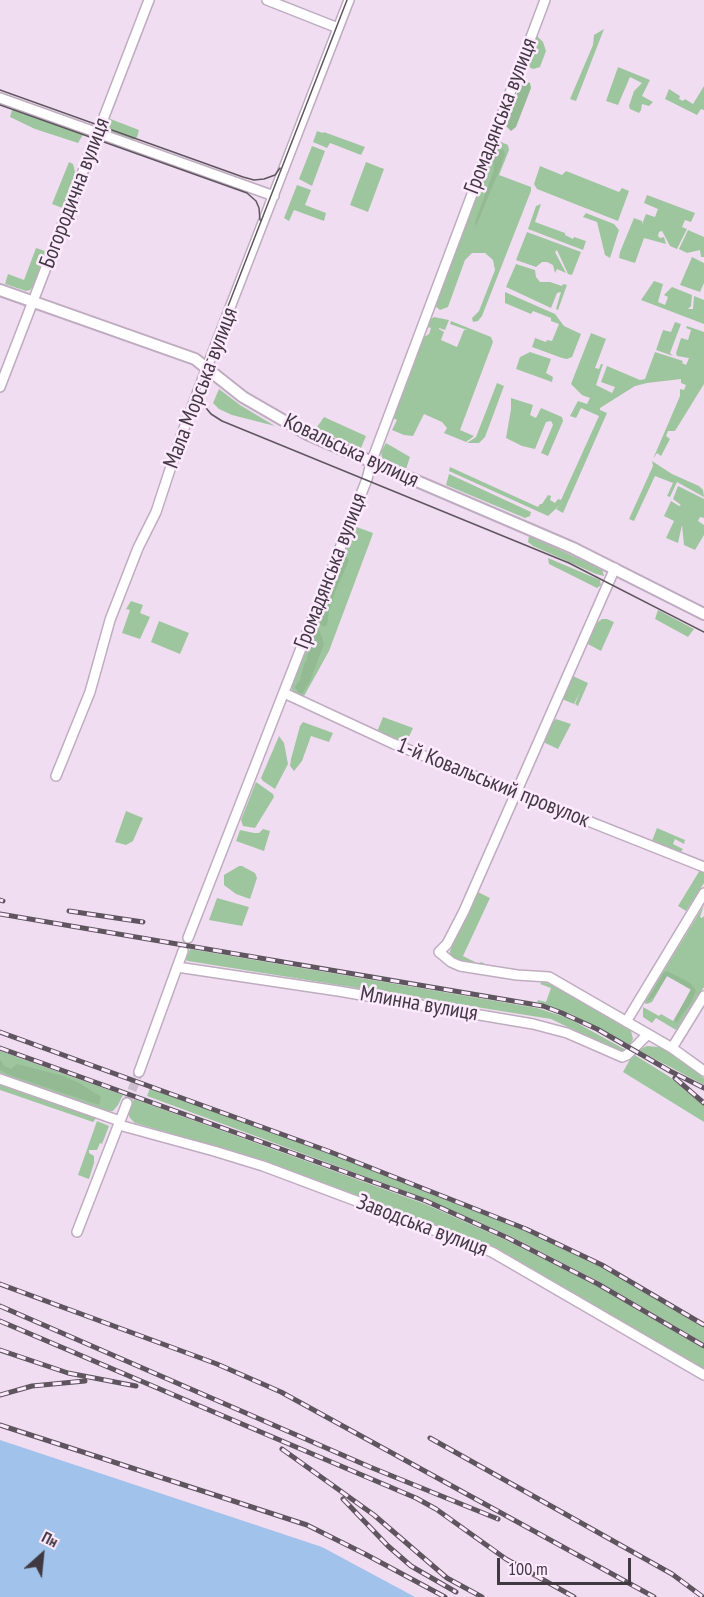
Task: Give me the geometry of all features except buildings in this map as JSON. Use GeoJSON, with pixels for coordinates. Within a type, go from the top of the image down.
{"type":"FeatureCollection","features":[{"type":"Feature","properties":{"kind":"street","name":"Богородична вулиця"},"geometry":{"type":"LineString","coordinates":[[0,387],[149,0]]}},
{"type":"Feature","properties":{"kind":"street"},"geometry":{"type":"LineString","coordinates":[[267,0],[338,28]]}},
{"type":"Feature","properties":{"kind":"street","name":"Мала Морська вулиця"},"geometry":{"type":"LineString","coordinates":[[56,777],[90,692],[110,620],[138,548],[156,512],[207,367],[349,0]]}},
{"type":"Feature","properties":{"kind":"street","name":"Громадянська вулиця"},"geometry":{"type":"LineString","coordinates":[[188,938],[367,479],[371,463],[545,0]]}},
{"type":"Feature","properties":{"kind":"street"},"geometry":{"type":"LineString","coordinates":[[0,98],[274,196]]}},
{"type":"Feature","properties":{"kind":"street","name":"Ковальська вулиця"},"geometry":{"type":"LineString","coordinates":[[0,290],[189,357],[207,367],[243,397],[307,434],[526,527],[615,568],[704,614]]}},
{"type":"Feature","properties":{"kind":"street"},"geometry":{"type":"LineString","coordinates":[[516,792],[615,568]]}},
{"type":"Feature","properties":{"kind":"street","name":"1-й Ковальський провулок"},"geometry":{"type":"LineString","coordinates":[[284,693],[364,731],[704,867]]}},
{"type":"Feature","properties":{"kind":"street","name":"Млинна вулиця"},"geometry":{"type":"LineString","coordinates":[[516,792],[455,929],[447,944],[439,952],[460,966],[518,975],[549,977],[672,1048],[704,1071]]}},
{"type":"Feature","properties":{"kind":"street"},"geometry":{"type":"LineString","coordinates":[[626,1022],[704,893]]}},
{"type":"Feature","properties":{"kind":"street"},"geometry":{"type":"LineString","coordinates":[[139,1072],[183,951]]}},
{"type":"Feature","properties":{"kind":"street","name":"Млинна вулиця"},"geometry":{"type":"LineString","coordinates":[[177,967],[533,1024],[567,1033],[622,1057],[627,1055],[648,1034]]}},
{"type":"Feature","properties":{"kind":"street"},"geometry":{"type":"LineString","coordinates":[[672,1048],[704,996]]}},
{"type":"Feature","properties":{"kind":"street","name":"Заводська вулиця"},"geometry":{"type":"LineString","coordinates":[[0,1079],[119,1123],[262,1166],[492,1252],[704,1375]]}},
{"type":"Feature","properties":{"kind":"street"},"geometry":{"type":"LineString","coordinates":[[77,1232],[127,1103]]}},
{"type":"Feature","properties":{"kind":"green space"},"geometry":{"type":"Polygon","coordinates":[[[604,29],[576,101],[570,99],[593,45],[594,35],[604,29]]]}},
{"type":"Feature","properties":{"kind":"green space"},"geometry":{"type":"Polygon","coordinates":[[[537,36],[543,42],[546,51],[540,67],[533,69],[527,62],[537,36]]]}},
{"type":"Feature","properties":{"kind":"green space"},"geometry":{"type":"Polygon","coordinates":[[[618,67],[650,80],[642,96],[653,102],[649,106],[642,104],[639,113],[630,109],[629,106],[634,91],[642,83],[630,77],[618,105],[606,101],[618,67]]]}},
{"type":"Feature","properties":{"kind":"green space"},"geometry":{"type":"Polygon","coordinates":[[[522,81],[530,83],[531,88],[516,127],[511,131],[506,126],[506,122],[522,81]]]}},
{"type":"Feature","properties":{"kind":"green space"},"geometry":{"type":"Polygon","coordinates":[[[704,86],[704,110],[701,109],[697,115],[665,99],[669,89],[680,96],[679,99],[683,101],[685,99],[693,104],[704,86]]]}},
{"type":"Feature","properties":{"kind":"green space"},"geometry":{"type":"Polygon","coordinates":[[[13,107],[84,133],[78,143],[35,129],[10,117],[13,107]]]}},
{"type":"Feature","properties":{"kind":"green space"},"geometry":{"type":"Polygon","coordinates":[[[108,118],[139,130],[137,137],[133,140],[106,130],[108,118]]]}},
{"type":"Feature","properties":{"kind":"green space"},"geometry":{"type":"Polygon","coordinates":[[[317,131],[365,147],[361,155],[330,143],[327,148],[313,142],[317,131]]]}},
{"type":"Feature","properties":{"kind":"green space"},"geometry":{"type":"Polygon","coordinates":[[[501,142],[508,145],[509,150],[499,175],[531,187],[531,191],[482,316],[478,321],[473,322],[472,318],[479,311],[495,270],[493,260],[485,253],[472,253],[465,260],[448,307],[440,310],[435,306],[496,144],[501,142]]]}},
{"type":"Feature","properties":{"kind":"green space"},"geometry":{"type":"Polygon","coordinates":[[[312,146],[325,151],[312,186],[299,179],[312,146]]]}},
{"type":"Feature","properties":{"kind":"green space"},"geometry":{"type":"Polygon","coordinates":[[[503,149],[505,154],[501,166],[476,226],[475,222],[494,170],[493,158],[497,151],[503,149]]]}},
{"type":"Feature","properties":{"kind":"green space"},"geometry":{"type":"Polygon","coordinates":[[[69,162],[73,164],[75,172],[65,209],[52,204],[69,162]]]}},
{"type":"Feature","properties":{"kind":"green space"},"geometry":{"type":"Polygon","coordinates":[[[366,162],[384,169],[368,212],[350,205],[366,162]]]}},
{"type":"Feature","properties":{"kind":"green space"},"geometry":{"type":"Polygon","coordinates":[[[540,166],[562,175],[566,171],[619,192],[622,188],[629,191],[618,221],[537,189],[534,184],[540,166]]]}},
{"type":"Feature","properties":{"kind":"green space"},"geometry":{"type":"Polygon","coordinates":[[[297,185],[311,190],[305,205],[326,213],[324,221],[294,210],[289,221],[284,218],[297,185]]]}},
{"type":"Feature","properties":{"kind":"green space"},"geometry":{"type":"Polygon","coordinates":[[[647,195],[695,213],[691,222],[685,220],[682,227],[687,229],[677,249],[670,246],[662,231],[659,232],[658,236],[664,237],[666,244],[644,238],[635,263],[619,258],[620,252],[634,218],[642,221],[642,224],[646,214],[655,217],[658,209],[644,203],[647,195]]]}},
{"type":"Feature","properties":{"kind":"green space"},"geometry":{"type":"Polygon","coordinates":[[[541,204],[535,222],[565,233],[573,239],[574,237],[586,241],[583,250],[528,229],[536,206],[541,204]]]}},
{"type":"Feature","properties":{"kind":"green space"},"geometry":{"type":"Polygon","coordinates":[[[586,213],[614,224],[619,230],[610,258],[605,255],[597,222],[583,217],[586,213]]]}},
{"type":"Feature","properties":{"kind":"green space"},"geometry":{"type":"Polygon","coordinates":[[[688,230],[704,237],[704,257],[701,257],[700,250],[687,253],[679,249],[688,230]]]}},
{"type":"Feature","properties":{"kind":"green space"},"geometry":{"type":"Polygon","coordinates":[[[527,232],[581,252],[572,275],[568,274],[557,250],[555,252],[566,273],[557,269],[555,273],[553,265],[547,262],[542,262],[536,267],[516,260],[527,232]]]}},
{"type":"Feature","properties":{"kind":"green space"},"geometry":{"type":"Polygon","coordinates":[[[36,248],[48,252],[36,282],[30,290],[26,291],[5,284],[8,274],[24,280],[36,248]]]}},
{"type":"Feature","properties":{"kind":"green space"},"geometry":{"type":"Polygon","coordinates":[[[692,257],[704,263],[704,283],[700,292],[680,285],[692,257]]]}},
{"type":"Feature","properties":{"kind":"green space"},"geometry":{"type":"Polygon","coordinates":[[[516,264],[535,270],[540,282],[567,285],[558,310],[556,309],[561,292],[557,293],[551,308],[506,287],[516,264]]]}},
{"type":"Feature","properties":{"kind":"green space"},"geometry":{"type":"Polygon","coordinates":[[[654,281],[663,284],[658,302],[665,305],[668,297],[664,295],[672,287],[692,295],[691,306],[688,309],[693,309],[694,296],[704,300],[704,324],[641,300],[654,281]]]}},
{"type":"Feature","properties":{"kind":"green space"},"geometry":{"type":"Polygon","coordinates":[[[505,292],[555,314],[564,326],[581,334],[572,357],[562,358],[532,347],[535,338],[546,342],[547,340],[552,341],[559,324],[533,311],[531,314],[505,303],[505,292]]]}},
{"type":"Feature","properties":{"kind":"green space"},"geometry":{"type":"Polygon","coordinates":[[[434,317],[449,320],[445,330],[439,328],[444,332],[441,340],[457,347],[464,330],[467,330],[450,324],[451,321],[491,337],[493,342],[460,430],[474,436],[466,442],[444,433],[447,428],[442,422],[424,414],[413,436],[392,430],[397,420],[393,418],[424,337],[429,334],[431,328],[428,327],[431,319],[434,317]]]}},
{"type":"Feature","properties":{"kind":"green space"},"geometry":{"type":"Polygon","coordinates":[[[675,322],[681,324],[670,353],[673,356],[656,350],[663,330],[671,332],[675,322]]]}},
{"type":"Feature","properties":{"kind":"green space"},"geometry":{"type":"Polygon","coordinates":[[[687,326],[704,332],[704,384],[675,431],[668,431],[666,436],[670,439],[661,456],[657,453],[653,459],[680,396],[680,389],[684,390],[686,385],[681,383],[681,379],[635,386],[600,408],[607,413],[563,513],[556,509],[563,502],[548,516],[449,471],[450,467],[538,507],[548,495],[555,503],[558,499],[561,500],[599,416],[581,408],[576,418],[570,416],[578,401],[587,404],[590,398],[582,395],[571,384],[591,333],[606,339],[595,368],[599,369],[603,364],[596,385],[612,393],[615,387],[601,382],[607,366],[640,380],[645,379],[655,352],[683,361],[682,363],[686,365],[689,358],[677,356],[676,353],[681,338],[688,340],[691,330],[686,328],[687,326]]]}},
{"type":"Feature","properties":{"kind":"green space"},"geometry":{"type":"Polygon","coordinates":[[[530,352],[551,359],[546,373],[553,377],[552,382],[516,369],[520,357],[530,352]]]}},
{"type":"Feature","properties":{"kind":"green space"},"geometry":{"type":"Polygon","coordinates":[[[497,383],[504,386],[485,437],[479,443],[467,443],[476,437],[497,383]]]}},
{"type":"Feature","properties":{"kind":"green space"},"geometry":{"type":"Polygon","coordinates":[[[219,389],[275,426],[232,415],[219,409],[213,403],[219,389]]]}},
{"type":"Feature","properties":{"kind":"green space"},"geometry":{"type":"Polygon","coordinates":[[[511,398],[533,405],[530,415],[536,418],[541,408],[562,417],[563,421],[548,456],[541,453],[553,425],[551,421],[546,422],[535,449],[522,446],[506,438],[511,398]]]}},
{"type":"Feature","properties":{"kind":"green space"},"geometry":{"type":"Polygon","coordinates":[[[324,417],[366,436],[361,448],[326,434],[317,427],[324,417]]]}},
{"type":"Feature","properties":{"kind":"green space"},"geometry":{"type":"Polygon","coordinates":[[[386,443],[410,457],[406,469],[382,458],[381,452],[386,443]]]}},
{"type":"Feature","properties":{"kind":"green space"},"geometry":{"type":"Polygon","coordinates":[[[652,461],[672,474],[699,486],[703,490],[704,497],[677,482],[670,497],[667,496],[673,483],[655,476],[634,521],[629,519],[653,466],[652,461]]]}},
{"type":"Feature","properties":{"kind":"green space"},"geometry":{"type":"Polygon","coordinates":[[[449,474],[531,512],[530,516],[525,518],[446,485],[449,474]]]}},
{"type":"Feature","properties":{"kind":"green space"},"geometry":{"type":"Polygon","coordinates":[[[678,486],[704,499],[704,518],[700,517],[698,521],[704,525],[704,535],[695,550],[684,545],[682,525],[678,543],[666,538],[674,521],[664,516],[671,501],[681,505],[673,499],[678,486]]]}},
{"type":"Feature","properties":{"kind":"green space"},"geometry":{"type":"Polygon","coordinates":[[[354,526],[373,533],[329,651],[303,698],[294,693],[291,687],[354,526]]]}},
{"type":"Feature","properties":{"kind":"green space"},"geometry":{"type":"Polygon","coordinates":[[[529,536],[602,569],[604,576],[533,546],[528,542],[529,536]]]}},
{"type":"Feature","properties":{"kind":"green space"},"geometry":{"type":"Polygon","coordinates":[[[346,556],[349,561],[329,610],[327,625],[324,627],[319,620],[340,565],[346,556]]]}},
{"type":"Feature","properties":{"kind":"green space"},"geometry":{"type":"Polygon","coordinates":[[[548,558],[600,580],[601,585],[597,588],[549,564],[548,558]]]}},
{"type":"Feature","properties":{"kind":"green space"},"geometry":{"type":"Polygon","coordinates":[[[131,601],[143,605],[140,613],[150,617],[140,639],[122,633],[130,610],[126,609],[131,601]]]}},
{"type":"Feature","properties":{"kind":"green space"},"geometry":{"type":"Polygon","coordinates":[[[658,610],[694,629],[688,637],[655,619],[658,610]]]}},
{"type":"Feature","properties":{"kind":"green space"},"geometry":{"type":"Polygon","coordinates":[[[602,619],[614,622],[601,651],[586,643],[593,626],[602,619]]]}},
{"type":"Feature","properties":{"kind":"green space"},"geometry":{"type":"Polygon","coordinates":[[[159,621],[189,633],[180,654],[151,642],[159,621]]]}},
{"type":"Feature","properties":{"kind":"green space"},"geometry":{"type":"Polygon","coordinates":[[[317,631],[320,631],[324,644],[310,681],[302,694],[295,687],[307,660],[310,643],[317,631]]]}},
{"type":"Feature","properties":{"kind":"green space"},"geometry":{"type":"Polygon","coordinates":[[[573,676],[588,683],[578,706],[575,704],[580,692],[574,704],[562,699],[573,676]]]}},
{"type":"Feature","properties":{"kind":"green space"},"geometry":{"type":"Polygon","coordinates":[[[383,717],[413,728],[407,741],[400,738],[398,741],[377,732],[383,717]]]}},
{"type":"Feature","properties":{"kind":"green space"},"geometry":{"type":"Polygon","coordinates":[[[556,719],[571,724],[558,749],[543,742],[556,719]]]}},
{"type":"Feature","properties":{"kind":"green space"},"geometry":{"type":"Polygon","coordinates":[[[303,722],[333,733],[329,742],[311,736],[302,761],[294,771],[290,766],[291,759],[303,722]]]}},
{"type":"Feature","properties":{"kind":"green space"},"geometry":{"type":"Polygon","coordinates":[[[279,736],[284,743],[288,764],[275,789],[261,778],[279,736]]]}},
{"type":"Feature","properties":{"kind":"green space"},"geometry":{"type":"Polygon","coordinates":[[[256,782],[274,797],[255,828],[243,826],[241,820],[256,782]]]}},
{"type":"Feature","properties":{"kind":"green space"},"geometry":{"type":"Polygon","coordinates":[[[126,811],[143,818],[133,841],[126,845],[115,842],[126,811]]]}},
{"type":"Feature","properties":{"kind":"green space"},"geometry":{"type":"Polygon","coordinates":[[[657,828],[685,840],[684,844],[675,839],[673,844],[683,849],[680,853],[652,841],[657,828]]]}},
{"type":"Feature","properties":{"kind":"green space"},"geometry":{"type":"Polygon","coordinates":[[[263,829],[270,831],[264,851],[236,841],[240,830],[259,833],[263,829]]]}},
{"type":"Feature","properties":{"kind":"green space"},"geometry":{"type":"Polygon","coordinates":[[[239,866],[255,873],[257,878],[250,899],[236,894],[224,885],[224,875],[239,866]]]}},
{"type":"Feature","properties":{"kind":"green space"},"geometry":{"type":"Polygon","coordinates":[[[700,870],[704,871],[704,883],[686,911],[678,906],[700,870]]]}},
{"type":"Feature","properties":{"kind":"green space"},"geometry":{"type":"Polygon","coordinates":[[[476,891],[490,898],[463,956],[479,964],[484,963],[483,965],[456,961],[450,957],[450,951],[476,891]]]}},
{"type":"Feature","properties":{"kind":"green space"},"geometry":{"type":"Polygon","coordinates":[[[217,898],[249,907],[242,926],[209,920],[217,898]]]}},
{"type":"Feature","properties":{"kind":"green space"},"geometry":{"type":"Polygon","coordinates":[[[704,905],[700,917],[704,916],[704,987],[676,1030],[656,1018],[652,1023],[643,1017],[643,1007],[673,1021],[691,990],[667,976],[652,1002],[644,1003],[704,905]]]}},
{"type":"Feature","properties":{"kind":"green space"},"geometry":{"type":"Polygon","coordinates":[[[190,949],[537,1008],[568,1018],[626,1050],[620,1052],[551,1019],[188,961],[186,960],[190,949]]]}},
{"type":"Feature","properties":{"kind":"green space"},"geometry":{"type":"Polygon","coordinates":[[[667,971],[689,982],[696,990],[691,1003],[676,1023],[675,1019],[691,989],[667,976],[653,998],[647,1001],[663,973],[667,971]]]}},
{"type":"Feature","properties":{"kind":"green space"},"geometry":{"type":"Polygon","coordinates":[[[543,981],[631,1031],[633,1039],[630,1045],[571,1014],[537,1002],[538,1000],[546,1002],[551,988],[540,984],[543,981]]]}},
{"type":"Feature","properties":{"kind":"green space"},"geometry":{"type":"Polygon","coordinates":[[[647,1046],[659,1047],[670,1052],[704,1078],[704,1085],[638,1050],[647,1046]]]}},
{"type":"Feature","properties":{"kind":"green space"},"geometry":{"type":"Polygon","coordinates":[[[0,1051],[123,1095],[113,1111],[106,1111],[0,1073],[0,1051]]]}},
{"type":"Feature","properties":{"kind":"green space"},"geometry":{"type":"Polygon","coordinates":[[[633,1054],[670,1077],[704,1106],[704,1122],[623,1072],[633,1054]]]}},
{"type":"Feature","properties":{"kind":"green space"},"geometry":{"type":"Polygon","coordinates":[[[0,1059],[4,1066],[11,1069],[17,1064],[63,1076],[79,1083],[101,1097],[99,1105],[12,1076],[0,1070],[0,1059]]]}},
{"type":"Feature","properties":{"kind":"green space"},"geometry":{"type":"Polygon","coordinates":[[[0,1083],[97,1117],[93,1122],[0,1090],[0,1083]]]}},
{"type":"Feature","properties":{"kind":"green space"},"geometry":{"type":"Polygon","coordinates":[[[150,1088],[327,1153],[525,1231],[601,1267],[704,1328],[704,1343],[598,1281],[510,1236],[426,1199],[147,1096],[150,1088]]]}},
{"type":"Feature","properties":{"kind":"green space"},"geometry":{"type":"Polygon","coordinates":[[[134,1099],[425,1204],[508,1241],[597,1286],[704,1349],[704,1371],[495,1247],[265,1161],[135,1123],[128,1113],[134,1099]]]}},
{"type":"Feature","properties":{"kind":"green space"},"geometry":{"type":"Polygon","coordinates":[[[97,1121],[109,1126],[97,1150],[89,1150],[89,1153],[94,1156],[94,1163],[89,1179],[78,1175],[97,1121]]]}},
{"type":"Feature","properties":{"kind":"water"},"geometry":{"type":"Polygon","coordinates":[[[0,1440],[322,1547],[415,1597],[0,1597],[0,1440]]]}},
{"type":"Feature","properties":{"kind":"tunnel"},"geometry":{"type":"LineString","coordinates":[[127,1103],[139,1072]]}},
{"type":"Feature","properties":{"kind":"tram line"},"geometry":{"type":"LineString","coordinates":[[347,0],[204,368],[199,392],[202,403],[211,414],[222,421],[569,563],[704,632]]}},
{"type":"Feature","properties":{"kind":"tram line"},"geometry":{"type":"LineString","coordinates":[[0,90],[243,177],[254,180],[264,179],[275,175],[280,168]]}},
{"type":"Feature","properties":{"kind":"tram line"},"geometry":{"type":"LineString","coordinates":[[0,105],[247,193],[256,201],[260,220]]}},
{"type":"Feature","properties":{"kind":"railway"},"geometry":{"type":"LineString","coordinates":[[69,911],[143,922]]}},
{"type":"Feature","properties":{"kind":"railway"},"geometry":{"type":"LineString","coordinates":[[0,914],[543,1006],[597,1029],[704,1088]]}},
{"type":"Feature","properties":{"kind":"railway"},"geometry":{"type":"LineString","coordinates":[[0,1032],[328,1151],[526,1229],[602,1265],[704,1325]]}},
{"type":"Feature","properties":{"kind":"railway"},"geometry":{"type":"LineString","coordinates":[[0,1048],[426,1201],[508,1238],[598,1284],[704,1346]]}},
{"type":"Feature","properties":{"kind":"railway"},"geometry":{"type":"LineString","coordinates":[[675,1078],[704,1103]]}},
{"type":"Feature","properties":{"kind":"railway"},"geometry":{"type":"LineString","coordinates":[[0,1284],[217,1364],[281,1392],[654,1597]]}},
{"type":"Feature","properties":{"kind":"railway"},"geometry":{"type":"LineString","coordinates":[[0,1306],[370,1467],[498,1519]]}},
{"type":"Feature","properties":{"kind":"railway"},"geometry":{"type":"LineString","coordinates":[[0,1321],[416,1498],[436,1509],[506,1559],[574,1597]]}},
{"type":"Feature","properties":{"kind":"railway"},"geometry":{"type":"LineString","coordinates":[[0,1350],[68,1373],[136,1386]]}},
{"type":"Feature","properties":{"kind":"railway"},"geometry":{"type":"LineString","coordinates":[[0,1395],[32,1386],[85,1381]]}},
{"type":"Feature","properties":{"kind":"railway"},"geometry":{"type":"LineString","coordinates":[[0,1425],[307,1525],[445,1597]]}},
{"type":"Feature","properties":{"kind":"railway"},"geometry":{"type":"LineString","coordinates":[[430,1438],[672,1574],[703,1597]]}},
{"type":"Feature","properties":{"kind":"railway"},"geometry":{"type":"LineString","coordinates":[[282,1449],[374,1515],[447,1578],[482,1597]]}},
{"type":"Feature","properties":{"kind":"railway"},"geometry":{"type":"LineString","coordinates":[[343,1499],[388,1546],[411,1566],[456,1592]]}}]}
